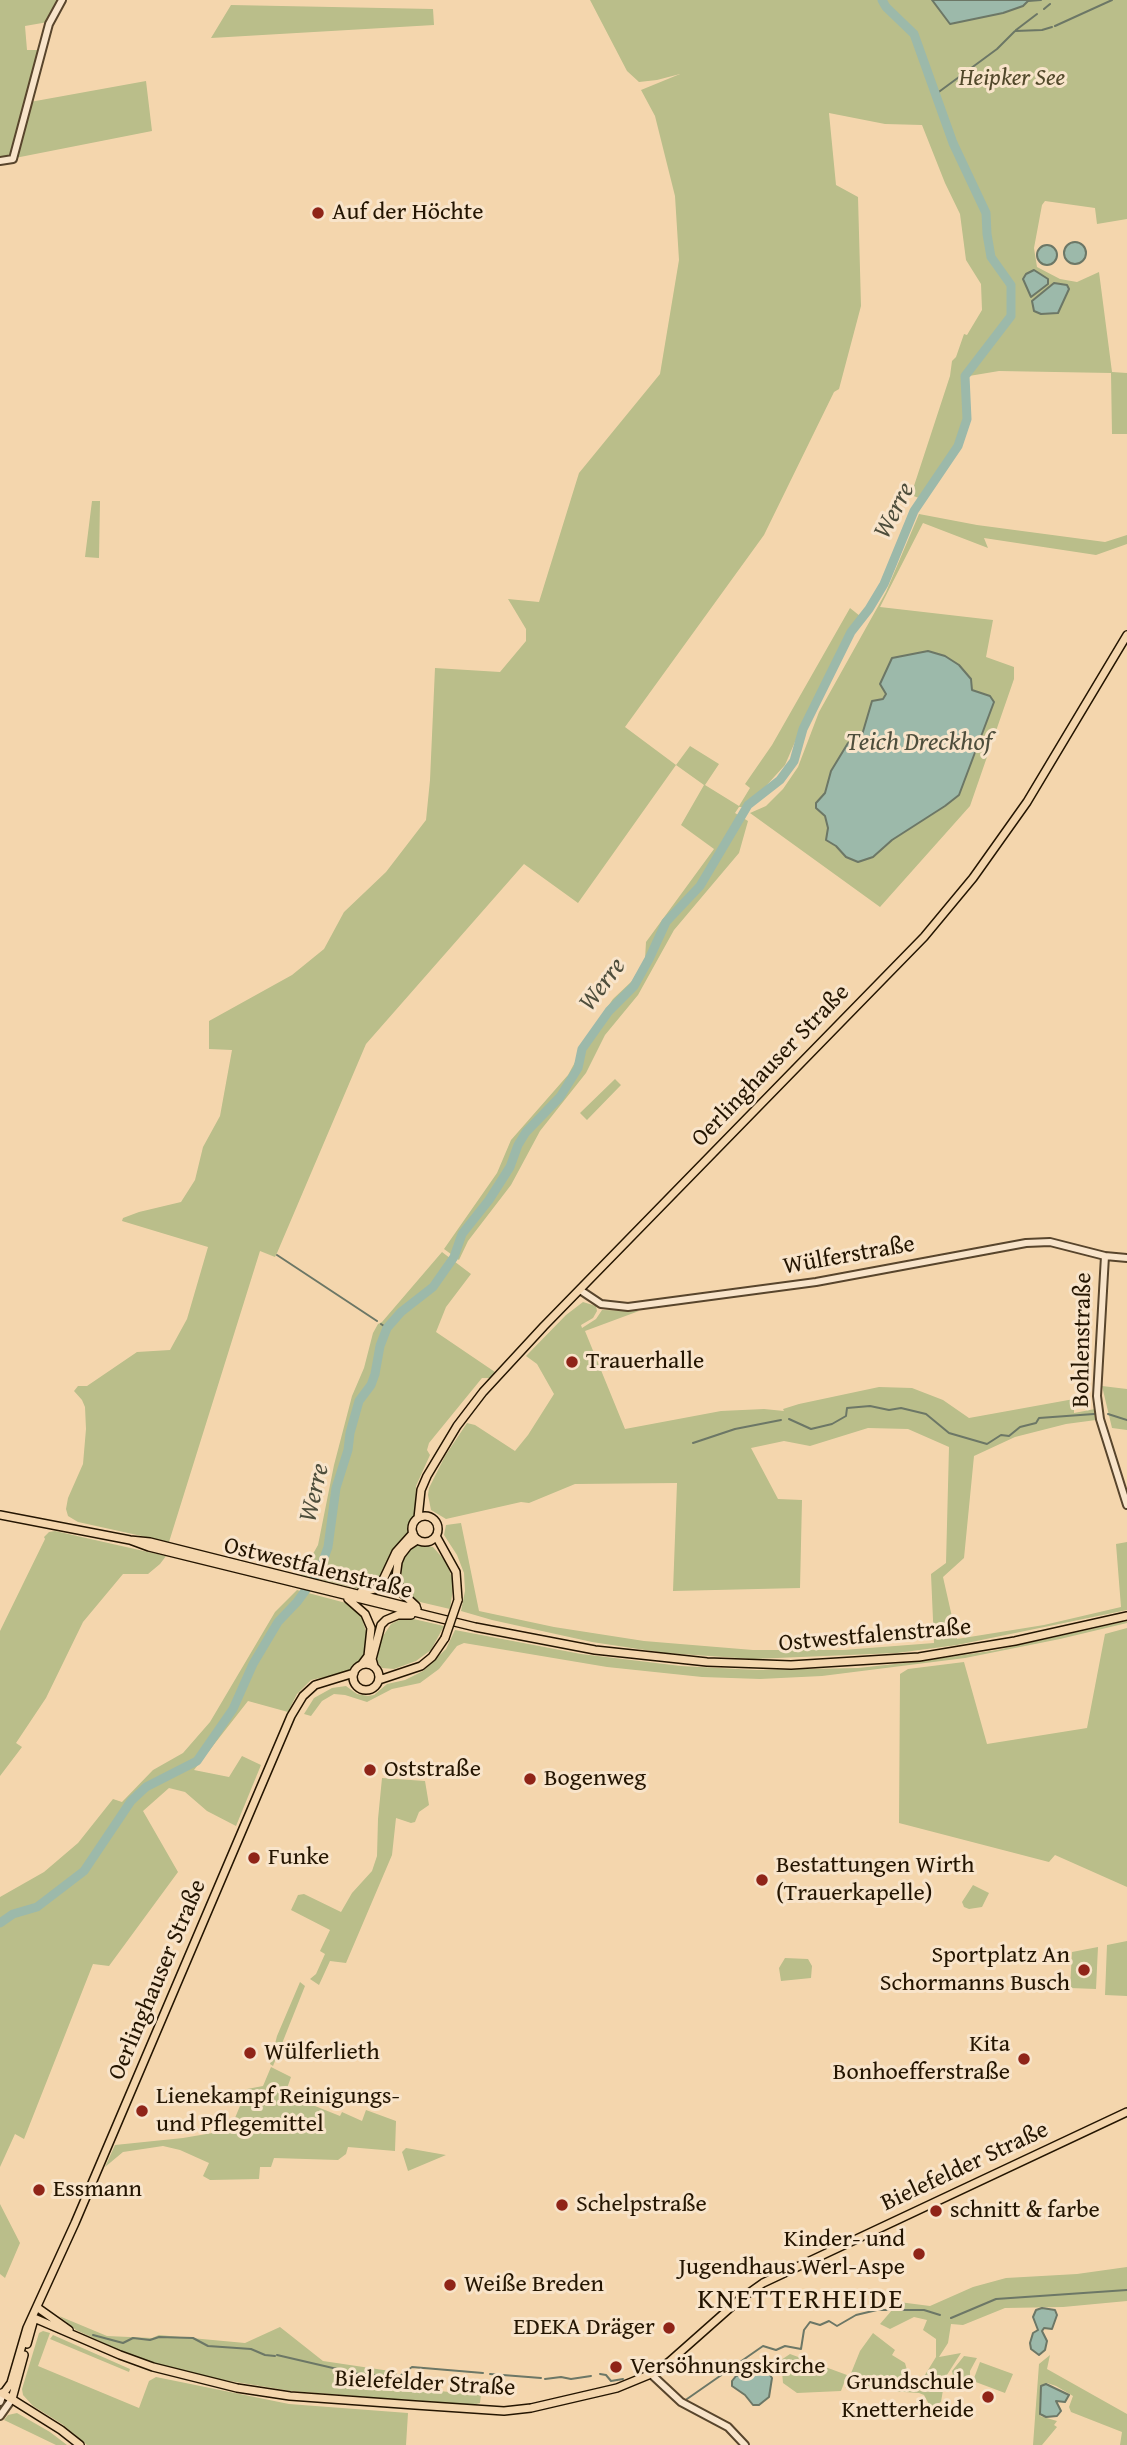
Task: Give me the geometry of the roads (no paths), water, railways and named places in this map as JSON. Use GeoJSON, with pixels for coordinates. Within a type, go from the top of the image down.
{"type":"FeatureCollection","features":[{"type":"Feature","properties":{"kind":"main road","name":"Oerlinghauser Straße"},"geometry":{"type":"LineString","coordinates":[[418,1518],[421,1490],[427,1475],[463,1416],[491,1383],[923,937],[974,878],[1027,802],[1127,635]]}},
{"type":"Feature","properties":{"kind":"main road"},"geometry":{"type":"LineString","coordinates":[[421,1503],[428,1516],[438,1524],[433,1539]]}},
{"type":"Feature","properties":{"kind":"main road","name":"Ostwestfalenstraße"},"geometry":{"type":"LineString","coordinates":[[0,1515],[130,1540],[540,1639],[662,1658],[756,1665],[829,1664],[952,1652],[1127,1616]]}},
{"type":"Feature","properties":{"kind":"main road"},"geometry":{"type":"LineString","coordinates":[[422,1612],[406,1599],[396,1577],[401,1555],[415,1536],[413,1523],[418,1518],[428,1516]]}},
{"type":"Feature","properties":{"kind":"main road"},"geometry":{"type":"LineString","coordinates":[[339,1592],[367,1591],[382,1584],[396,1552],[415,1536],[433,1539],[456,1572],[457,1600],[445,1638],[432,1657],[421,1666],[394,1675],[377,1672],[362,1664]]}},
{"type":"Feature","properties":{"kind":"main road"},"geometry":{"type":"LineString","coordinates":[[339,1592],[355,1603],[365,1614],[369,1624],[368,1656],[354,1673],[354,1682]]}},
{"type":"Feature","properties":{"kind":"main road"},"geometry":{"type":"LineString","coordinates":[[339,1679],[354,1682],[359,1688],[366,1690],[373,1688],[377,1672],[372,1659],[381,1625],[398,1615],[422,1612]]}},
{"type":"Feature","properties":{"kind":"main road","name":"Oerlinghauser Straße"},"geometry":{"type":"LineString","coordinates":[[1,2396],[11,2383],[27,2328],[34,2318],[291,1716],[303,1696],[314,1685],[354,1673]]}},
{"type":"Feature","properties":{"kind":"main road","name":"Bielefelder Straße"},"geometry":{"type":"LineString","coordinates":[[34,2318],[153,2367],[250,2390],[290,2396],[482,2410],[509,2411],[540,2406],[617,2388],[651,2374],[763,2283],[1127,2112]]}},
{"type":"Feature","properties":{"kind":"main road","name":"Bielefelder Straße"},"geometry":{"type":"LineString","coordinates":[[38,2308],[75,2334]]}},
{"type":"Feature","properties":{"kind":"main road","name":"Oerlinghauser Straße"},"geometry":{"type":"LineString","coordinates":[[12,2399],[34,2318]]}},
{"type":"Feature","properties":{"kind":"main road"},"geometry":{"type":"LineString","coordinates":[[1,2396],[12,2399],[80,2445]]}},
{"type":"Feature","properties":{"kind":"street"},"geometry":{"type":"LineString","coordinates":[[0,161],[13,159],[49,24],[62,0]]}},
{"type":"Feature","properties":{"kind":"street","name":"Wülferstraße"},"geometry":{"type":"LineString","coordinates":[[579,1290],[601,1304],[628,1307],[816,1282],[1026,1242],[1050,1242],[1105,1256],[1127,1258]]}},
{"type":"Feature","properties":{"kind":"street","name":"Bohlenstraße"},"geometry":{"type":"LineString","coordinates":[[1105,1256],[1097,1396],[1100,1419],[1127,1505]]}},
{"type":"Feature","properties":{"kind":"street"},"geometry":{"type":"LineString","coordinates":[[651,2374],[681,2402],[727,2427],[745,2445]]}},
{"type":"Feature","properties":{"kind":"street","name":"Oerlinghauser Straße"},"geometry":{"type":"LineString","coordinates":[[0,2416],[12,2399]]}},
{"type":"Feature","properties":{"kind":"water","name":"Heipker See"},"geometry":{"type":"Polygon","coordinates":[[[932,0],[1041,0],[1028,1],[1023,6],[1003,13],[950,24],[932,0]]]}},
{"type":"Feature","properties":{"kind":"water"},"geometry":{"type":"Polygon","coordinates":[[[1075,242],[1085,249],[1086,253],[1079,263],[1075,264],[1065,257],[1064,253],[1071,243],[1075,242]]]}},
{"type":"Feature","properties":{"kind":"water"},"geometry":{"type":"Polygon","coordinates":[[[1043,245],[1051,245],[1057,255],[1051,265],[1043,265],[1037,259],[1037,251],[1043,245]]]}},
{"type":"Feature","properties":{"kind":"water"},"geometry":{"type":"Polygon","coordinates":[[[1034,270],[1048,279],[1048,284],[1031,297],[1023,279],[1034,270]]]}},
{"type":"Feature","properties":{"kind":"water"},"geometry":{"type":"Polygon","coordinates":[[[1054,283],[1067,285],[1069,289],[1058,313],[1041,314],[1034,311],[1032,301],[1054,283]]]}},
{"type":"Feature","properties":{"kind":"water","name":"Teich Dreckhof"},"geometry":{"type":"Polygon","coordinates":[[[928,651],[945,656],[959,665],[971,679],[972,690],[990,696],[994,702],[959,795],[892,840],[873,857],[858,862],[846,857],[826,840],[828,828],[825,816],[816,808],[816,803],[825,793],[831,771],[848,743],[862,735],[872,701],[883,699],[886,694],[880,684],[892,658],[928,651]]]}},
{"type":"Feature","properties":{"kind":"water"},"geometry":{"type":"Polygon","coordinates":[[[1036,2310],[1055,2310],[1057,2315],[1052,2329],[1044,2328],[1042,2331],[1047,2341],[1045,2350],[1039,2355],[1031,2349],[1030,2343],[1033,2333],[1038,2330],[1033,2317],[1036,2310]]]}},
{"type":"Feature","properties":{"kind":"water"},"geometry":{"type":"Polygon","coordinates":[[[757,2369],[768,2372],[772,2378],[769,2397],[759,2405],[753,2405],[732,2386],[732,2381],[736,2376],[757,2369]]]}},
{"type":"Feature","properties":{"kind":"water"},"geometry":{"type":"Polygon","coordinates":[[[1046,2384],[1069,2395],[1065,2402],[1056,2401],[1061,2411],[1057,2416],[1046,2417],[1040,2414],[1041,2386],[1046,2384]]]}},
{"type":"Feature","properties":{"kind":"waterway","name":"Werre"},"geometry":{"type":"LineString","coordinates":[[0,1923],[13,1914],[37,1907],[84,1871],[131,1801],[146,1787],[197,1761],[233,1709],[253,1664],[278,1622],[319,1572],[328,1547],[336,1488],[348,1450],[350,1433],[359,1401],[371,1385],[375,1374],[380,1346],[387,1328],[401,1312],[433,1287],[454,1257],[462,1234],[489,1200],[510,1167],[526,1132],[560,1097],[578,1068],[582,1049],[609,1011],[634,986],[666,922],[700,886],[748,805],[780,780],[794,761],[803,729],[851,632],[884,584],[914,511],[958,446],[967,419],[965,376],[1011,316],[1011,285],[991,257],[986,213],[953,143],[914,34],[882,0]]}},
{"type":"Feature","properties":{"kind":"waterway"},"geometry":{"type":"LineString","coordinates":[[1055,26],[1112,0]]}},
{"type":"Feature","properties":{"kind":"waterway"},"geometry":{"type":"LineString","coordinates":[[1044,9],[1050,4]]}},
{"type":"Feature","properties":{"kind":"waterway"},"geometry":{"type":"LineString","coordinates":[[1016,30],[1037,14]]}},
{"type":"Feature","properties":{"kind":"waterway"},"geometry":{"type":"LineString","coordinates":[[936,94],[997,49],[1015,31],[1052,27]]}},
{"type":"Feature","properties":{"kind":"waterway"},"geometry":{"type":"LineString","coordinates":[[277,1255],[377,1321]]}},
{"type":"Feature","properties":{"kind":"waterway","name":"Werre"},"geometry":{"type":"LineString","coordinates":[[381,1324],[387,1328]]}},
{"type":"Feature","properties":{"kind":"waterway"},"geometry":{"type":"LineString","coordinates":[[789,1419],[811,1429],[832,1424],[846,1416],[847,1408],[901,1408],[926,1414],[949,1433],[987,1444],[1001,1435],[1009,1436],[1020,1427],[1036,1423],[1039,1418],[1094,1414]]}},
{"type":"Feature","properties":{"kind":"waterway"},"geometry":{"type":"LineString","coordinates":[[1108,1414],[1127,1420]]}},
{"type":"Feature","properties":{"kind":"waterway"},"geometry":{"type":"LineString","coordinates":[[693,1443],[735,1429],[781,1420]]}},
{"type":"Feature","properties":{"kind":"waterway"},"geometry":{"type":"LineString","coordinates":[[951,2318],[996,2299],[1127,2290]]}},
{"type":"Feature","properties":{"kind":"waterway"},"geometry":{"type":"LineString","coordinates":[[687,2399],[763,2346],[776,2350],[785,2346],[801,2349],[804,2330],[810,2322],[820,2325],[829,2321],[837,2326],[856,2315],[877,2310],[924,2310],[940,2315]]}},
{"type":"Feature","properties":{"kind":"waterway"},"geometry":{"type":"LineString","coordinates":[[93,2335],[123,2343],[133,2338],[193,2338],[208,2346],[251,2349],[275,2356]]}},
{"type":"Feature","properties":{"kind":"waterway"},"geometry":{"type":"LineString","coordinates":[[277,2355],[363,2375],[395,2376]]}},
{"type":"Feature","properties":{"kind":"waterway"},"geometry":{"type":"LineString","coordinates":[[401,2375],[412,2367],[483,2373]]}},
{"type":"Feature","properties":{"kind":"waterway"},"geometry":{"type":"LineString","coordinates":[[490,2374],[541,2378]]}},
{"type":"Feature","properties":{"kind":"waterway"},"geometry":{"type":"LineString","coordinates":[[600,2374],[606,2375],[611,2381],[623,2379]]}},
{"type":"Feature","properties":{"kind":"waterway"},"geometry":{"type":"LineString","coordinates":[[545,2379],[591,2376]]}},
{"type":"Feature","properties":{"kind":"place","name":"Auf der Höchte"},"geometry":{"type":"Point","coordinates":[318,213]}},
{"type":"Feature","properties":{"kind":"place","name":"Trauerhalle"},"geometry":{"type":"Point","coordinates":[572,1362]}},
{"type":"Feature","properties":{"kind":"place","name":"Oststraße"},"geometry":{"type":"Point","coordinates":[370,1770]}},
{"type":"Feature","properties":{"kind":"place","name":"Bogenweg"},"geometry":{"type":"Point","coordinates":[530,1779]}},
{"type":"Feature","properties":{"kind":"place","name":"Funke"},"geometry":{"type":"Point","coordinates":[254,1858]}},
{"type":"Feature","properties":{"kind":"place","name":"Bestattungen Wirth (Trauerkapelle)"},"geometry":{"type":"Point","coordinates":[762,1880]}},
{"type":"Feature","properties":{"kind":"place","name":"Sportplatz An Schormanns Busch"},"geometry":{"type":"Point","coordinates":[1084,1970]}},
{"type":"Feature","properties":{"kind":"place","name":"Wülferlieth"},"geometry":{"type":"Point","coordinates":[250,2053]}},
{"type":"Feature","properties":{"kind":"place","name":"Kita Bonhoefferstraße"},"geometry":{"type":"Point","coordinates":[1024,2059]}},
{"type":"Feature","properties":{"kind":"place","name":"Lienekampf Reinigungs- und Pflegemittel"},"geometry":{"type":"Point","coordinates":[142,2111]}},
{"type":"Feature","properties":{"kind":"place","name":"Essmann"},"geometry":{"type":"Point","coordinates":[39,2190]}},
{"type":"Feature","properties":{"kind":"place","name":"Schelpstraße"},"geometry":{"type":"Point","coordinates":[562,2205]}},
{"type":"Feature","properties":{"kind":"place","name":"schnitt & farbe"},"geometry":{"type":"Point","coordinates":[936,2211]}},
{"type":"Feature","properties":{"kind":"place","name":"Kinder- und Jugendhaus Werl-Aspe"},"geometry":{"type":"Point","coordinates":[919,2254]}},
{"type":"Feature","properties":{"kind":"place","name":"Weiße Breden"},"geometry":{"type":"Point","coordinates":[450,2285]}},
{"type":"Feature","properties":{"kind":"place","name":"EDEKA Dräger"},"geometry":{"type":"Point","coordinates":[669,2328]}},
{"type":"Feature","properties":{"kind":"place","name":"Versöhnungskirche"},"geometry":{"type":"Point","coordinates":[616,2367]}},
{"type":"Feature","properties":{"kind":"place","name":"Grundschule Knetterheide"},"geometry":{"type":"Point","coordinates":[988,2397]}},
{"type":"Feature","properties":{"kind":"district","name":"KNETTERHEIDE"},"geometry":{"type":"Point","coordinates":[801,2301]}}]}
